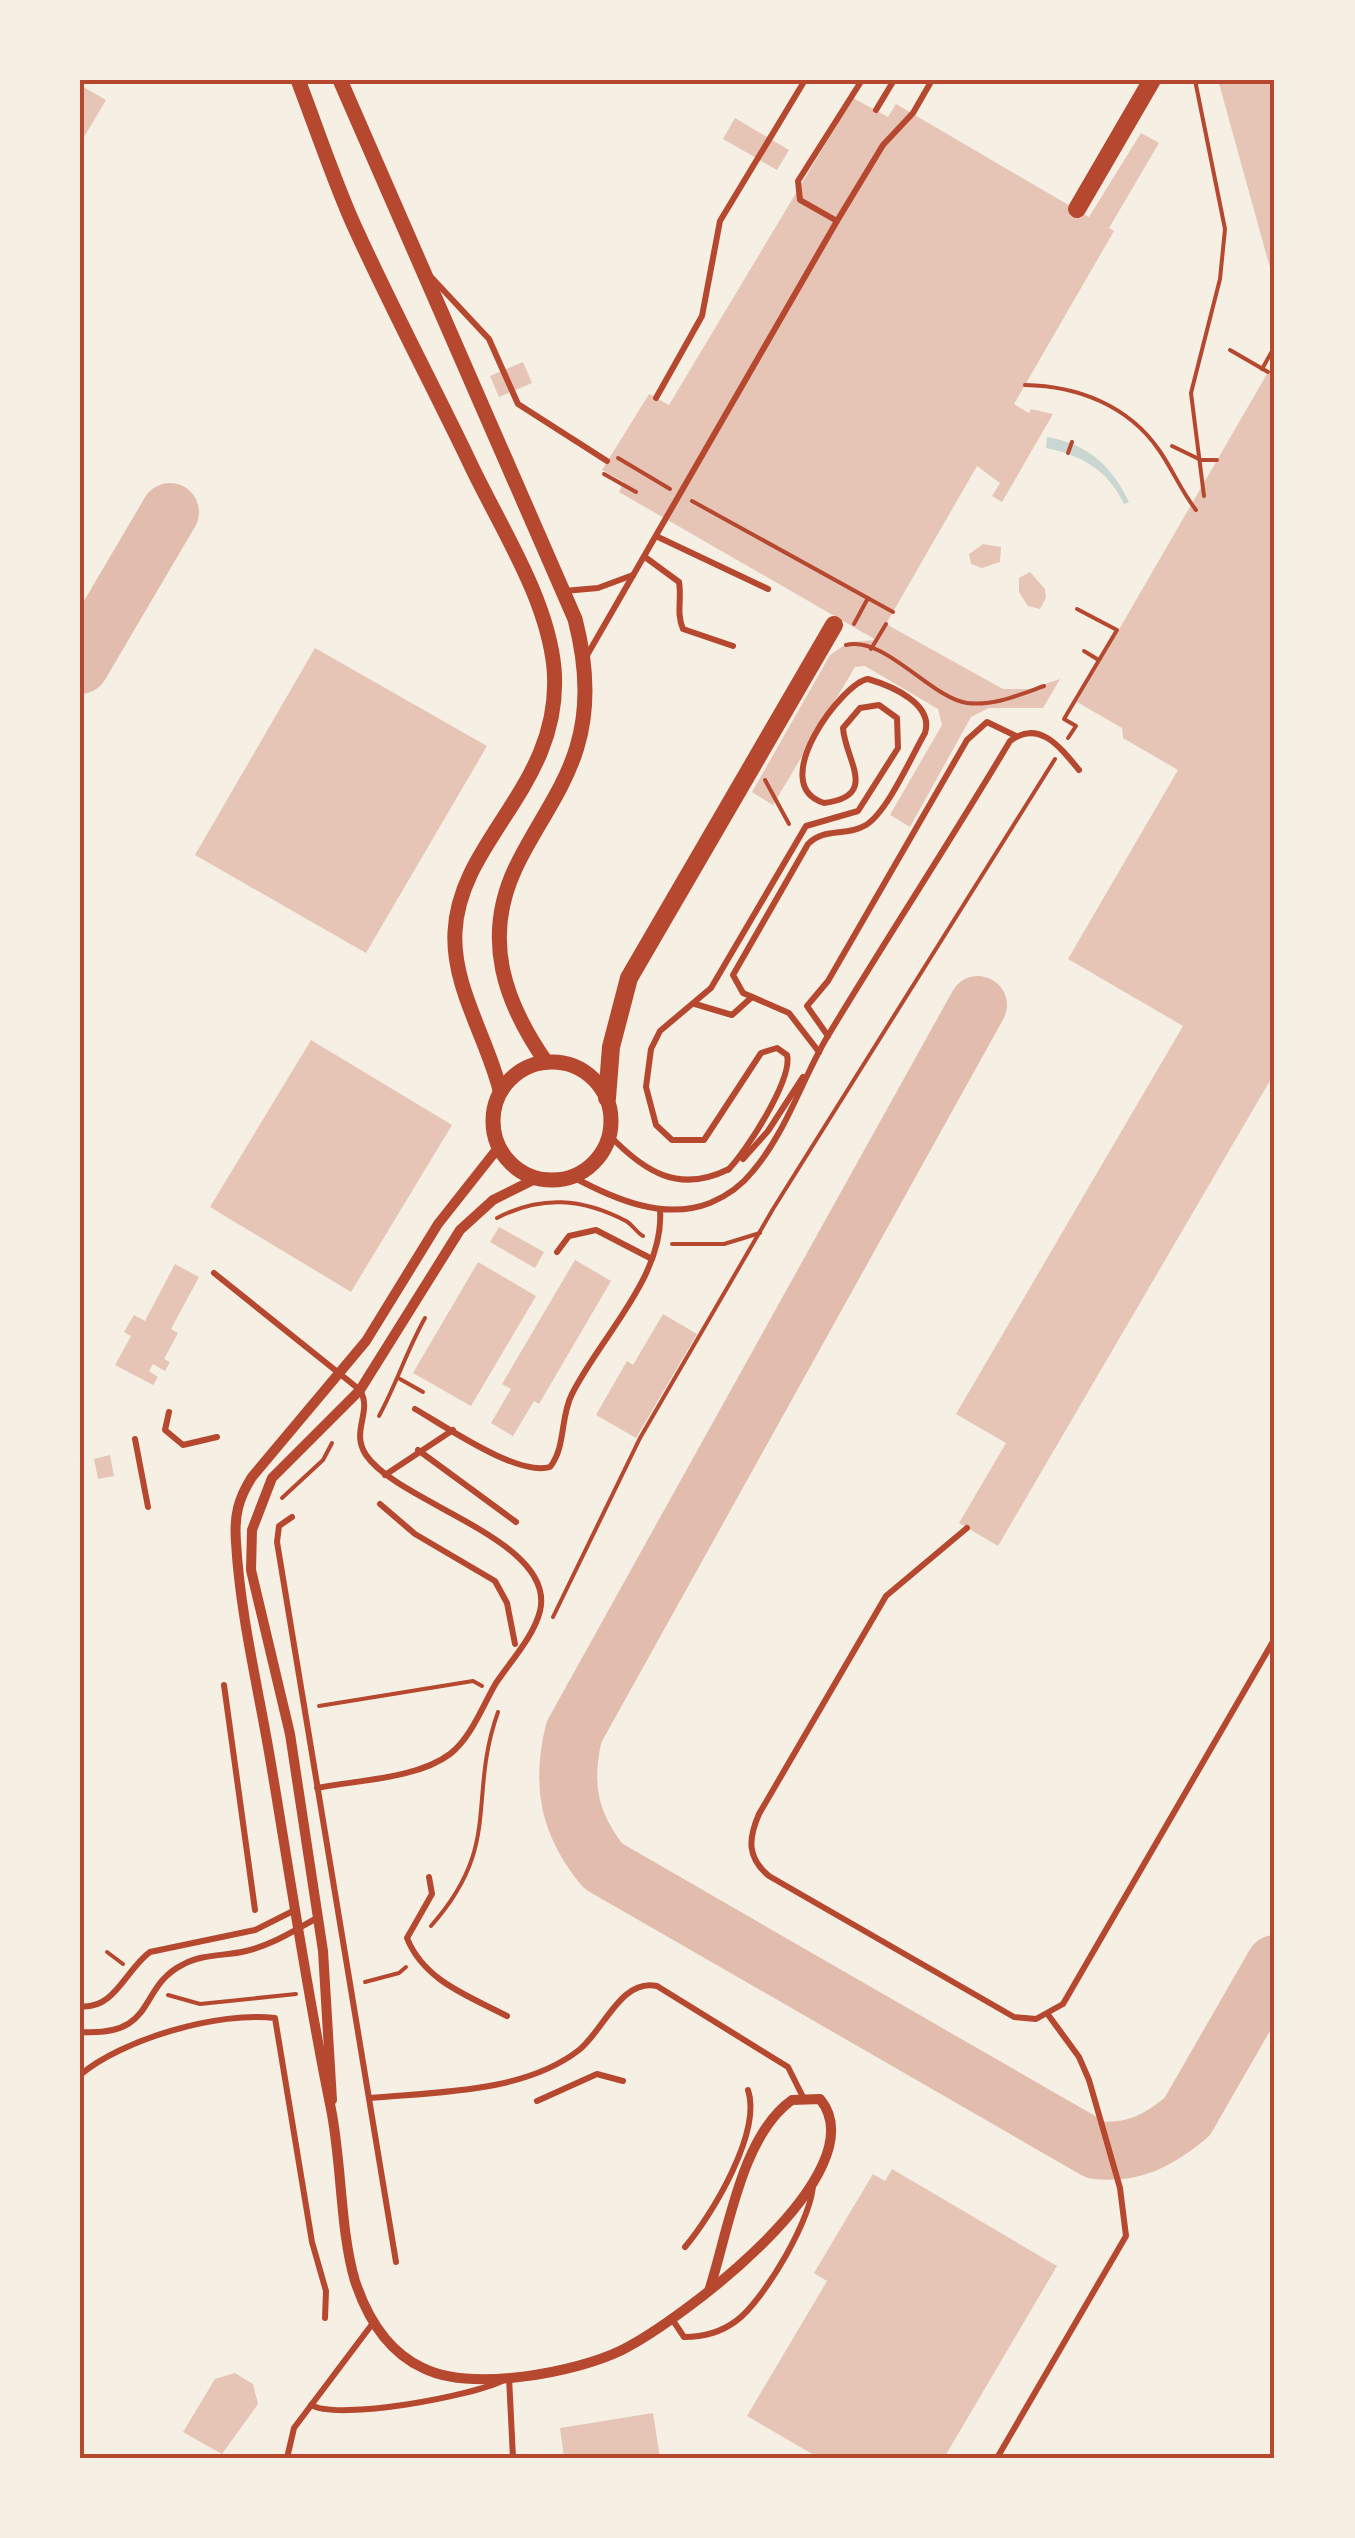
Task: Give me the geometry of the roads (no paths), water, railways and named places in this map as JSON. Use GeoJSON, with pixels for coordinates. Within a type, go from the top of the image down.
{"type":"FeatureCollection","features":[{"type":"Feature","properties":{"kind":"main road"},"geometry":{"type":"LineString","coordinates":[[1077,209],[1152,80]]}},
{"type":"Feature","properties":{"kind":"main road"},"geometry":{"type":"LineString","coordinates":[[607,1098],[616,1021],[638,962],[834,625]]}},
{"type":"Feature","properties":{"kind":"street"},"geometry":{"type":"LineString","coordinates":[[298,80],[352,221],[532,594],[553,662],[556,694],[538,764],[476,869],[456,922],[458,968],[500,1090]]}},
{"type":"Feature","properties":{"kind":"street"},"geometry":{"type":"LineString","coordinates":[[340,80],[563,591],[584,660],[586,685],[578,746],[514,870],[501,921],[502,969],[508,999],[546,1062]]}},
{"type":"Feature","properties":{"kind":"street"},"geometry":{"type":"LineString","coordinates":[[331,2111],[331,2030],[318,1918],[290,1734],[250,1549],[257,1509],[272,1478],[360,1390],[460,1230],[493,1200],[535,1178],[573,1177],[602,1154],[610,1136],[607,1098],[582,1070],[546,1062],[516,1074],[500,1090],[492,1116],[498,1148],[508,1162],[535,1178]]}},
{"type":"Feature","properties":{"kind":"street"},"geometry":{"type":"LineString","coordinates":[[498,1148],[438,1224],[340,1375],[252,1478],[239,1497],[235,1517],[244,1605],[307,1992],[344,2190],[349,2257],[373,2323],[403,2358],[426,2370],[466,2378],[509,2377],[596,2360],[674,2322],[749,2258],[813,2179],[831,2146],[834,2128],[830,2112],[820,2099],[803,2097],[778,2110],[764,2127],[731,2215],[710,2291]]}},
{"type":"Feature","properties":{"kind":"lane"},"geometry":{"type":"LineString","coordinates":[[656,398],[702,316],[720,221],[805,80]]}},
{"type":"Feature","properties":{"kind":"lane"},"geometry":{"type":"LineString","coordinates":[[837,221],[800,200],[798,181],[862,80]]}},
{"type":"Feature","properties":{"kind":"lane"},"geometry":{"type":"LineString","coordinates":[[876,110],[894,80]]}},
{"type":"Feature","properties":{"kind":"lane"},"geometry":{"type":"LineString","coordinates":[[584,660],[682,496],[837,221],[884,145],[913,113],[932,80]]}},
{"type":"Feature","properties":{"kind":"lane"},"geometry":{"type":"LineString","coordinates":[[425,270],[489,339],[518,404],[608,457]]}},
{"type":"Feature","properties":{"kind":"lane"},"geometry":{"type":"LineString","coordinates":[[658,537],[768,590]]}},
{"type":"Feature","properties":{"kind":"lane"},"geometry":{"type":"LineString","coordinates":[[645,557],[679,582],[682,600],[678,617],[683,629],[733,646]]}},
{"type":"Feature","properties":{"kind":"lane"},"geometry":{"type":"LineString","coordinates":[[563,591],[598,588],[633,575]]}},
{"type":"Feature","properties":{"kind":"lane"},"geometry":{"type":"LineString","coordinates":[[728,1170],[746,1148],[789,1060],[777,1048],[766,1049],[708,1137],[699,1142],[672,1140],[651,1114],[646,1070],[660,1031],[716,980],[806,826],[858,811],[898,748],[897,718],[888,709],[868,705],[851,714],[844,728],[857,771],[849,795],[824,803],[808,795],[800,780],[804,759],[844,692],[859,680],[876,681],[922,707],[928,723],[926,733],[874,820],[856,830],[822,833],[803,851],[734,969],[735,986],[788,1014],[819,1052]]}},
{"type":"Feature","properties":{"kind":"lane"},"geometry":{"type":"LineString","coordinates":[[828,1036],[807,1006],[828,981],[967,740],[987,722],[1016,736]]}},
{"type":"Feature","properties":{"kind":"lane"},"geometry":{"type":"LineString","coordinates":[[573,1177],[620,1200],[660,1208],[700,1206],[739,1186],[766,1154],[828,1036],[1016,736],[1030,731],[1050,738],[1078,770]]}},
{"type":"Feature","properties":{"kind":"lane"},"geometry":{"type":"LineString","coordinates":[[694,1004],[703,1003],[729,1015],[740,1010],[752,996]]}},
{"type":"Feature","properties":{"kind":"lane"},"geometry":{"type":"LineString","coordinates":[[610,1136],[647,1170],[660,1176],[694,1181],[728,1170],[757,1146],[810,1068]]}},
{"type":"Feature","properties":{"kind":"lane"},"geometry":{"type":"LineString","coordinates":[[415,1409],[512,1463],[530,1469],[550,1467],[558,1457],[570,1397],[660,1242],[660,1208]]}},
{"type":"Feature","properties":{"kind":"lane"},"geometry":{"type":"LineString","coordinates":[[557,1252],[569,1236],[596,1230],[652,1259]]}},
{"type":"Feature","properties":{"kind":"lane"},"geometry":{"type":"LineString","coordinates":[[214,1273],[360,1390],[366,1407],[358,1430],[360,1442],[386,1475],[511,1550],[532,1573],[541,1610],[450,1755],[422,1766],[317,1788]]}},
{"type":"Feature","properties":{"kind":"lane"},"geometry":{"type":"LineString","coordinates":[[169,1412],[166,1430],[183,1445],[217,1437]]}},
{"type":"Feature","properties":{"kind":"lane"},"geometry":{"type":"LineString","coordinates":[[386,1475],[453,1430]]}},
{"type":"Feature","properties":{"kind":"lane"},"geometry":{"type":"LineString","coordinates":[[134,1440],[148,1507]]}},
{"type":"Feature","properties":{"kind":"lane"},"geometry":{"type":"LineString","coordinates":[[418,1450],[516,1522]]}},
{"type":"Feature","properties":{"kind":"lane"},"geometry":{"type":"LineString","coordinates":[[380,1504],[415,1534],[495,1581],[508,1603],[515,1644]]}},
{"type":"Feature","properties":{"kind":"lane"},"geometry":{"type":"LineString","coordinates":[[292,1516],[280,1526],[277,1542],[396,2262]]}},
{"type":"Feature","properties":{"kind":"lane"},"geometry":{"type":"LineString","coordinates":[[967,1528],[886,1596],[759,1814],[750,1843],[754,1860],[765,1873],[1014,2018],[1049,2016],[1063,2004],[1275,1638]]}},
{"type":"Feature","properties":{"kind":"lane"},"geometry":{"type":"LineString","coordinates":[[224,1685],[255,1910]]}},
{"type":"Feature","properties":{"kind":"lane"},"geometry":{"type":"LineString","coordinates":[[429,1877],[432,1894],[407,1938],[417,1958],[449,1986],[507,2016]]}},
{"type":"Feature","properties":{"kind":"lane"},"geometry":{"type":"LineString","coordinates":[[80,2006],[91,2007],[108,1999],[150,1952],[254,1930],[294,1910]]}},
{"type":"Feature","properties":{"kind":"lane"},"geometry":{"type":"LineString","coordinates":[[80,2032],[124,2028],[168,1976],[186,1962],[263,1946],[318,1918]]}},
{"type":"Feature","properties":{"kind":"lane"},"geometry":{"type":"LineString","coordinates":[[370,2098],[524,2077],[581,2048],[637,1984],[657,1986],[788,2067],[803,2097]]}},
{"type":"Feature","properties":{"kind":"lane"},"geometry":{"type":"LineString","coordinates":[[997,2458],[1126,2236],[1120,2188],[1089,2080],[1080,2058],[1049,2016]]}},
{"type":"Feature","properties":{"kind":"lane"},"geometry":{"type":"LineString","coordinates":[[80,2075],[120,2047],[156,2034],[274,2018],[312,2242],[326,2290],[325,2318]]}},
{"type":"Feature","properties":{"kind":"lane"},"geometry":{"type":"LineString","coordinates":[[537,2101],[597,2074],[622,2081]]}},
{"type":"Feature","properties":{"kind":"lane"},"geometry":{"type":"LineString","coordinates":[[686,2247],[734,2164],[750,2122],[752,2102],[748,2090]]}},
{"type":"Feature","properties":{"kind":"lane"},"geometry":{"type":"LineString","coordinates":[[674,2322],[684,2338],[705,2336],[735,2322],[758,2299],[808,2211],[813,2179]]}},
{"type":"Feature","properties":{"kind":"lane"},"geometry":{"type":"LineString","coordinates":[[287,2458],[294,2428],[373,2323]]}},
{"type":"Feature","properties":{"kind":"lane"},"geometry":{"type":"LineString","coordinates":[[310,2405],[328,2412],[419,2402],[470,2394],[509,2377],[513,2458]]}}]}
